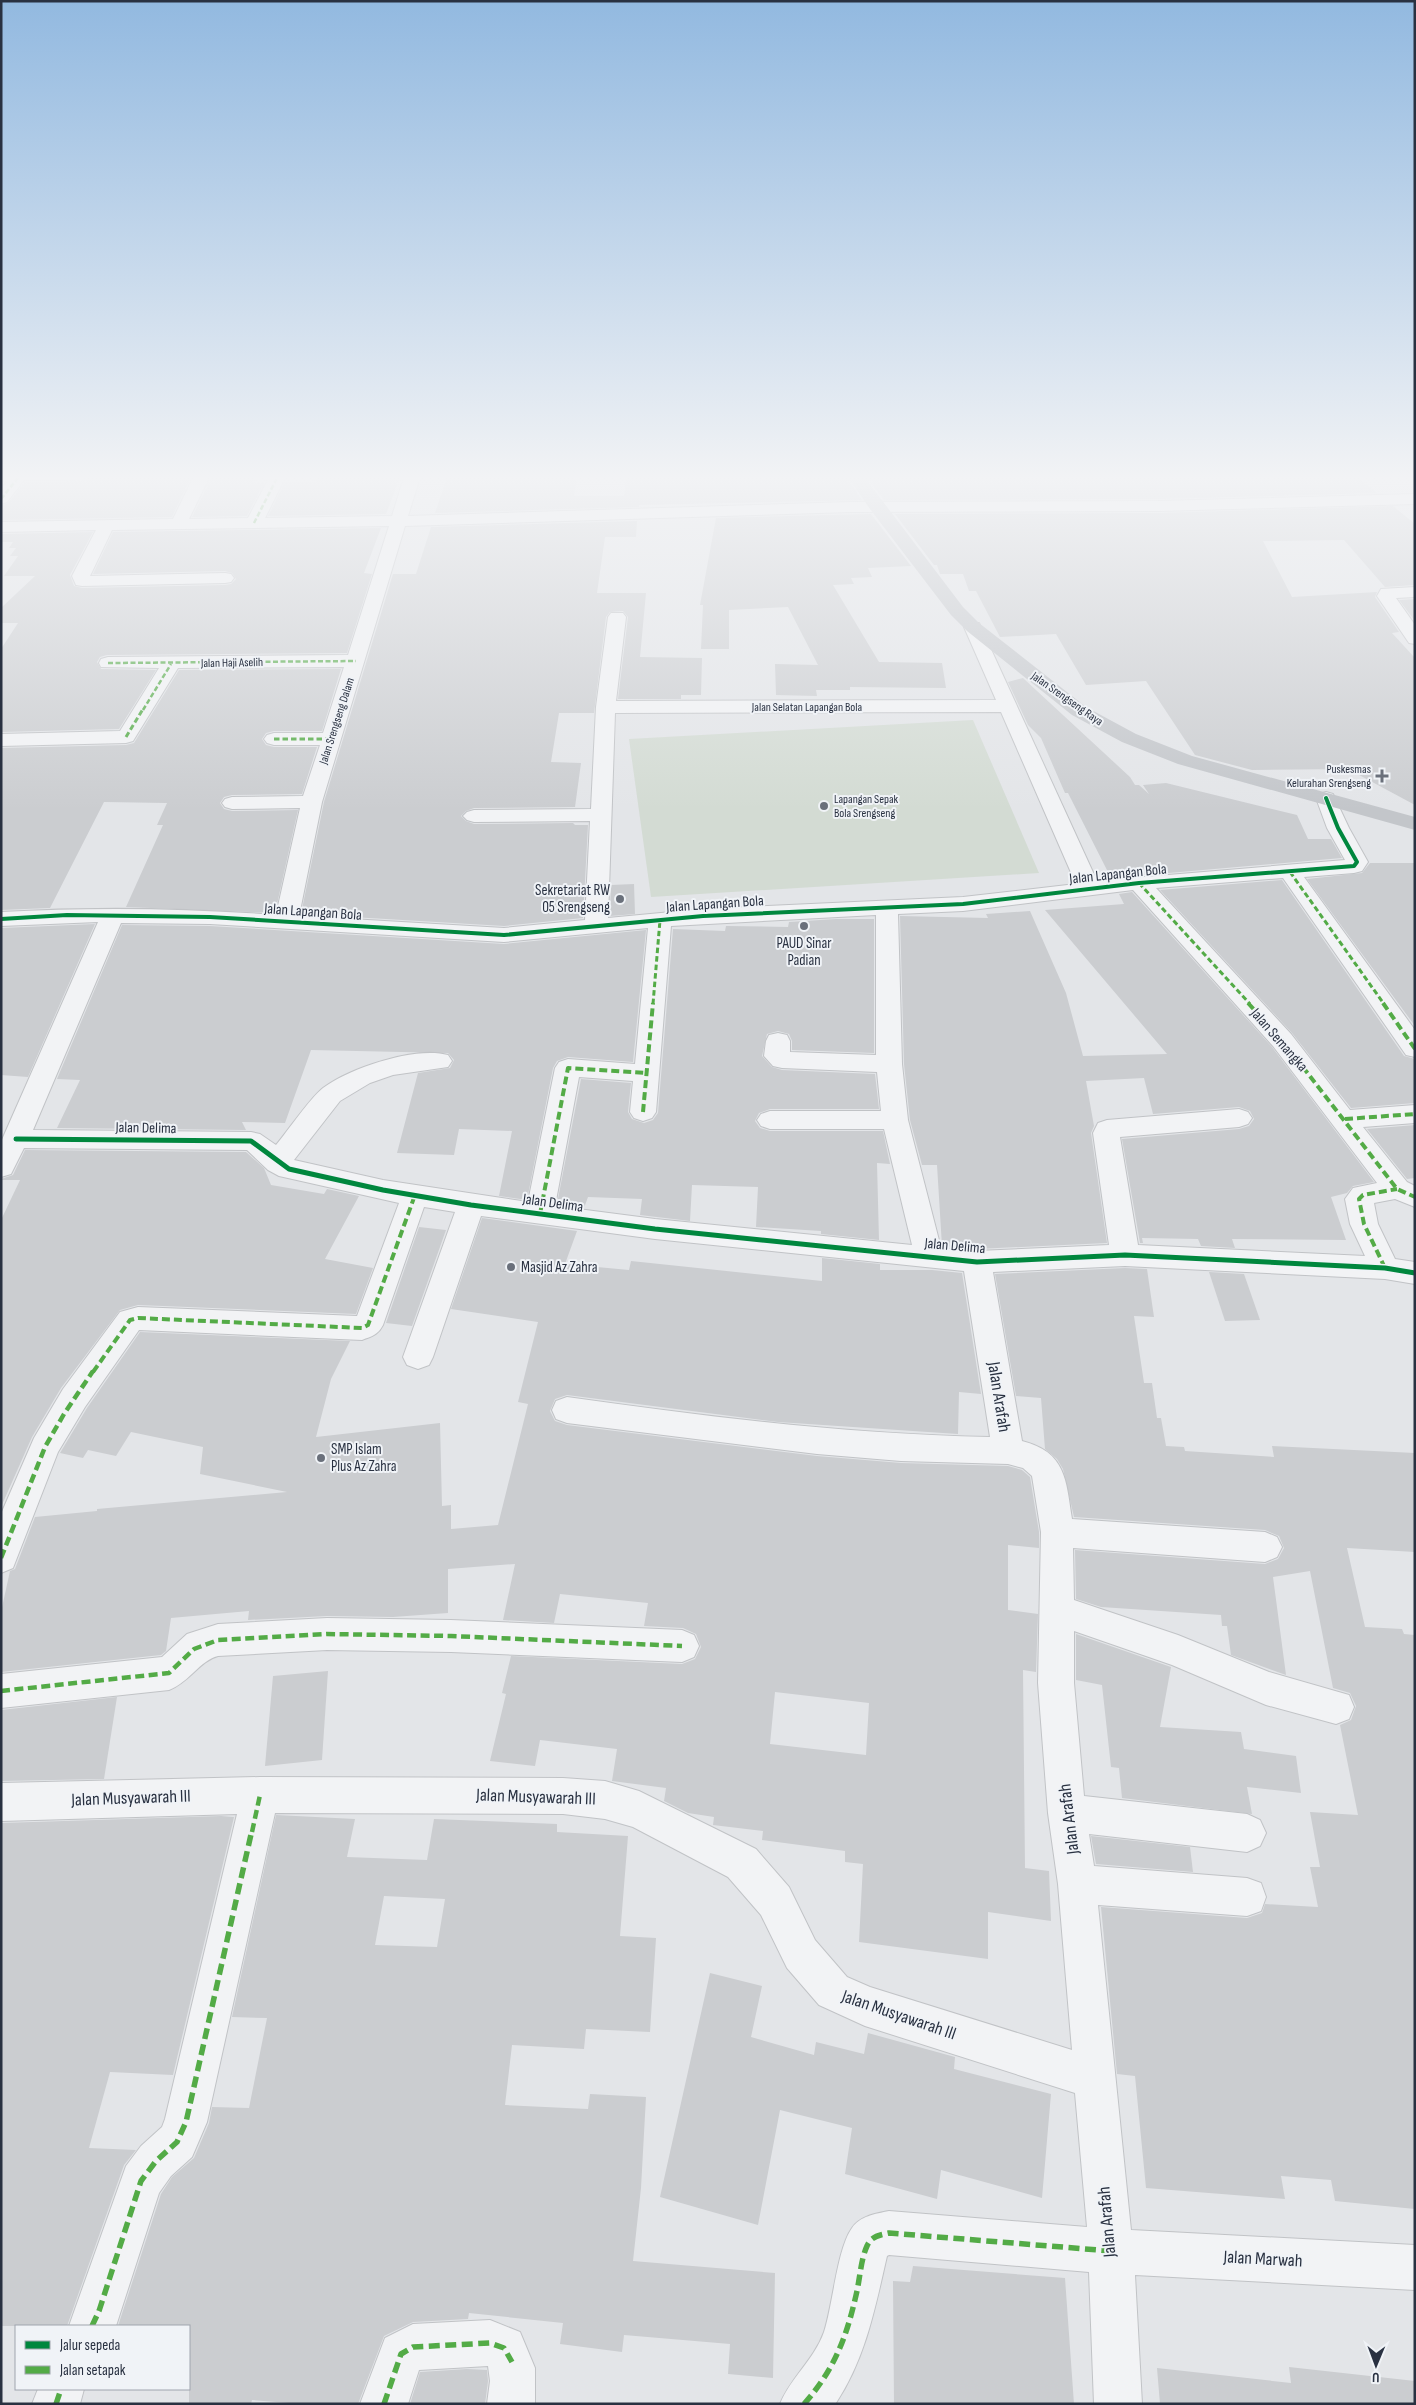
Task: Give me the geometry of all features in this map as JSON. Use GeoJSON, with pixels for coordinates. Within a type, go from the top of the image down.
{"type":"FeatureCollection","features":[{"type":"Feature","properties":{"kind":"main road","name":"Jalan Srengseng Raya"},"geometry":{"type":"LineString","coordinates":[[938,586],[973,627],[1079,711],[1114,731],[1185,760],[1415,824]]}},
{"type":"Feature","properties":{"kind":"street","name":"Jalan Srengseng Dalam"},"geometry":{"type":"LineString","coordinates":[[286,923],[312,802],[378,586]]}},
{"type":"Feature","properties":{"kind":"street"},"geometry":{"type":"LineString","coordinates":[[1415,592],[1392,592],[1387,593],[1386,596],[1415,639]]}},
{"type":"Feature","properties":{"kind":"street"},"geometry":{"type":"LineString","coordinates":[[596,927],[606,707],[617,617]]}},
{"type":"Feature","properties":{"kind":"street"},"geometry":{"type":"LineString","coordinates":[[973,627],[1089,889]]}},
{"type":"Feature","properties":{"kind":"street","name":"Jalan Haji Aselih"},"geometry":{"type":"LineString","coordinates":[[108,663],[172,664],[356,661]]}},
{"type":"Feature","properties":{"kind":"street"},"geometry":{"type":"LineString","coordinates":[[1,740],[126,737],[172,664]]}},
{"type":"Feature","properties":{"kind":"street","name":"Jalan Selatan Lapangan Bola"},"geometry":{"type":"LineString","coordinates":[[606,707],[1007,706]]}},
{"type":"Feature","properties":{"kind":"street"},"geometry":{"type":"LineString","coordinates":[[274,738],[330,739]]}},
{"type":"Feature","properties":{"kind":"street","name":"Jalan Lapangan Bola"},"geometry":{"type":"LineString","coordinates":[[1,919],[67,915],[228,918],[504,935],[731,914],[962,904],[1139,883],[1354,866],[1357,862],[1338,828],[1326,798]]}},
{"type":"Feature","properties":{"kind":"street"},"geometry":{"type":"LineString","coordinates":[[232,803],[312,802]]}},
{"type":"Feature","properties":{"kind":"street"},"geometry":{"type":"LineString","coordinates":[[474,816],[601,815]]}},
{"type":"Feature","properties":{"kind":"street"},"geometry":{"type":"LineString","coordinates":[[1290,872],[1415,1050]]}},
{"type":"Feature","properties":{"kind":"street","name":"Jalan Semangka"},"geometry":{"type":"LineString","coordinates":[[1139,883],[1220,975],[1282,1040],[1406,1193]]}},
{"type":"Feature","properties":{"kind":"street"},"geometry":{"type":"LineString","coordinates":[[888,908],[889,1064],[895,1120],[929,1256]]}},
{"type":"Feature","properties":{"kind":"street"},"geometry":{"type":"LineString","coordinates":[[1,1167],[16,1139],[112,916]]}},
{"type":"Feature","properties":{"kind":"street"},"geometry":{"type":"LineString","coordinates":[[643,1112],[660,920]]}},
{"type":"Feature","properties":{"kind":"street"},"geometry":{"type":"LineString","coordinates":[[778,1041],[777,1056],[782,1060],[889,1064]]}},
{"type":"Feature","properties":{"kind":"street"},"geometry":{"type":"LineString","coordinates":[[277,1163],[331,1095],[362,1077],[390,1067],[439,1061]]}},
{"type":"Feature","properties":{"kind":"street"},"geometry":{"type":"LineString","coordinates":[[540,1214],[568,1068],[646,1073]]}},
{"type":"Feature","properties":{"kind":"street"},"geometry":{"type":"LineString","coordinates":[[1346,1119],[1415,1114]]}},
{"type":"Feature","properties":{"kind":"street"},"geometry":{"type":"LineString","coordinates":[[1111,1256],[1106,1133],[1108,1129],[1240,1118]]}},
{"type":"Feature","properties":{"kind":"street"},"geometry":{"type":"LineString","coordinates":[[770,1120],[895,1120]]}},
{"type":"Feature","properties":{"kind":"street","name":"Jalan Delima"},"geometry":{"type":"LineString","coordinates":[[16,1139],[251,1142],[262,1146],[277,1163],[288,1169],[471,1205],[655,1229],[977,1262],[1111,1256],[1385,1268],[1415,1273]]}},
{"type":"Feature","properties":{"kind":"street"},"geometry":{"type":"LineString","coordinates":[[1385,1268],[1364,1224],[1359,1198],[1363,1195],[1406,1193]]}},
{"type":"Feature","properties":{"kind":"street"},"geometry":{"type":"LineString","coordinates":[[1,1558],[24,1494],[45,1446],[66,1412],[130,1320],[138,1318],[362,1328],[368,1325],[414,1195]]}},
{"type":"Feature","properties":{"kind":"street"},"geometry":{"type":"LineString","coordinates":[[418,1357],[471,1205]]}},
{"type":"Feature","properties":{"kind":"street","name":"Jalan Arafah"},"geometry":{"type":"LineString","coordinates":[[977,1262],[1008,1451],[1032,1457],[1044,1467],[1050,1480],[1057,1532],[1058,1610],[1056,1683],[1067,1813],[1077,1884],[1110,2251],[1118,2404]]}},
{"type":"Feature","properties":{"kind":"street"},"geometry":{"type":"LineString","coordinates":[[567,1410],[680,1426],[796,1439],[902,1448],[1008,1451]]}},
{"type":"Feature","properties":{"kind":"street"},"geometry":{"type":"LineString","coordinates":[[1057,1532],[1265,1547]]}},
{"type":"Feature","properties":{"kind":"street"},"geometry":{"type":"LineString","coordinates":[[1058,1610],[1178,1651],[1266,1688],[1336,1707]]}},
{"type":"Feature","properties":{"kind":"street"},"geometry":{"type":"LineString","coordinates":[[1,1691],[169,1673],[178,1666],[190,1650],[201,1643],[218,1640],[327,1634],[451,1636],[682,1646]]}},
{"type":"Feature","properties":{"kind":"street"},"geometry":{"type":"LineString","coordinates":[[93,2325],[100,2311],[141,2181],[156,2161],[177,2142],[186,2122],[260,1794]]}},
{"type":"Feature","properties":{"kind":"street","name":"Jalan Musyawarah III"},"geometry":{"type":"LineString","coordinates":[[1,1802],[260,1794],[563,1796],[605,1800],[639,1810],[742,1863],[775,1901],[801,1954],[833,1992],[865,2006],[1094,2078]]}},
{"type":"Feature","properties":{"kind":"street"},"geometry":{"type":"LineString","coordinates":[[1067,1813],[1247,1834]]}},
{"type":"Feature","properties":{"kind":"street"},"geometry":{"type":"LineString","coordinates":[[1077,1884],[1247,1897]]}},
{"type":"Feature","properties":{"kind":"street","name":"Jalan Marwah"},"geometry":{"type":"LineString","coordinates":[[804,2404],[822,2386],[846,2341],[867,2245],[875,2236],[889,2233],[1110,2251],[1415,2268]]}},
{"type":"Feature","properties":{"kind":"street"},"geometry":{"type":"LineString","coordinates":[[384,2404],[401,2354],[413,2347],[490,2343],[504,2348],[512,2383]]}},
{"type":"Feature","properties":{"kind":"street"},"geometry":{"type":"LineString","coordinates":[[56,2404],[60,2390]]}},
{"type":"Feature","properties":{"kind":"shaded area","name":"Lapangan Sepak Bola Srengseng"},"geometry":{"type":"Polygon","coordinates":[[[973,720],[1039,873],[651,897],[629,739],[973,720]]]}},
{"type":"Feature","properties":{"kind":"building"},"geometry":{"type":"Polygon","coordinates":[[[24,586],[75,586],[82,588],[368,586],[347,653],[107,655],[100,657],[97,662],[101,669],[156,670],[119,729],[1,732],[1,649],[18,623],[1,623],[1,608],[24,586]]]}},
{"type":"Feature","properties":{"kind":"building"},"geometry":{"type":"Polygon","coordinates":[[[389,586],[598,586],[597,593],[646,593],[640,657],[702,658],[701,695],[681,695],[681,699],[618,699],[628,617],[623,611],[610,612],[606,617],[594,713],[559,713],[551,762],[581,763],[575,807],[474,808],[466,811],[461,816],[466,821],[474,824],[573,823],[575,825],[588,825],[583,918],[504,926],[301,914],[324,802],[389,586]]]}},
{"type":"Feature","properties":{"kind":"building"},"geometry":{"type":"Polygon","coordinates":[[[703,586],[834,586],[879,662],[942,663],[946,688],[850,687],[850,690],[816,690],[817,696],[776,695],[775,664],[818,665],[788,607],[729,610],[729,649],[701,649],[703,605],[700,605],[703,586]]]}},
{"type":"Feature","properties":{"kind":"building"},"geometry":{"type":"Polygon","coordinates":[[[967,586],[1286,586],[1292,597],[1377,592],[1375,597],[1399,632],[1392,633],[1415,658],[1415,805],[1348,769],[1252,770],[1195,755],[1146,681],[1086,685],[1056,634],[1000,637],[976,591],[969,591],[967,586]]]}},
{"type":"Feature","properties":{"kind":"building"},"geometry":{"type":"Polygon","coordinates":[[[1415,599],[1415,621],[1399,600],[1415,599]]]}},
{"type":"Feature","properties":{"kind":"building"},"geometry":{"type":"Polygon","coordinates":[[[341,669],[322,731],[274,731],[266,733],[262,739],[266,745],[274,747],[317,747],[302,794],[232,795],[224,797],[220,803],[224,809],[232,811],[298,810],[275,913],[126,907],[163,825],[157,825],[167,803],[104,802],[50,908],[1,910],[1,748],[126,745],[134,743],[179,670],[341,669]]]}},
{"type":"Feature","properties":{"kind":"building"},"geometry":{"type":"Polygon","coordinates":[[[1023,678],[1130,777],[1135,785],[1139,785],[1149,794],[1143,785],[1166,783],[1297,815],[1308,839],[1331,839],[1342,858],[1111,878],[1068,793],[1065,793],[1041,738],[1028,725],[1008,682],[1023,678]]]}},
{"type":"Feature","properties":{"kind":"building"},"geometry":{"type":"Polygon","coordinates":[[[1370,863],[1415,863],[1415,1026],[1307,879],[1362,873],[1370,863]]]}},
{"type":"Feature","properties":{"kind":"building"},"geometry":{"type":"Polygon","coordinates":[[[1282,880],[1404,1056],[1415,1059],[1415,1103],[1351,1108],[1292,1033],[1160,890],[1282,880]]]}},
{"type":"Feature","properties":{"kind":"building","name":"Sekretariat RW 05 Srengseng"},"geometry":{"type":"Polygon","coordinates":[[[634,884],[635,914],[610,916],[611,885],[634,884]]]}},
{"type":"Feature","properties":{"kind":"building"},"geometry":{"type":"Polygon","coordinates":[[[1132,892],[1272,1047],[1374,1182],[1353,1186],[1347,1193],[1331,1197],[1346,1240],[1232,1239],[1235,1248],[1201,1246],[1198,1239],[1142,1238],[1143,1243],[1140,1243],[1122,1139],[1239,1129],[1249,1126],[1254,1119],[1250,1111],[1239,1107],[1153,1114],[1144,1078],[1086,1081],[1094,1126],[1091,1133],[1107,1243],[977,1249],[942,1246],[937,1165],[922,1165],[910,1120],[904,1064],[900,916],[988,918],[986,914],[1030,911],[1066,993],[1083,1056],[1167,1054],[1045,910],[1124,904],[1119,894],[1132,892]]]}},
{"type":"Feature","properties":{"kind":"building"},"geometry":{"type":"Polygon","coordinates":[[[874,919],[874,1053],[792,1050],[792,1041],[789,1034],[778,1031],[767,1034],[762,1056],[772,1067],[782,1070],[875,1074],[879,1109],[770,1109],[759,1113],[755,1121],[760,1128],[770,1131],[883,1131],[890,1164],[877,1163],[879,1240],[821,1234],[821,1231],[756,1227],[758,1187],[692,1185],[690,1221],[640,1215],[642,1199],[588,1197],[584,1208],[557,1204],[581,1079],[631,1083],[628,1112],[632,1119],[644,1123],[653,1120],[658,1113],[673,929],[725,931],[726,926],[788,927],[789,922],[874,919]]]}},
{"type":"Feature","properties":{"kind":"building"},"geometry":{"type":"Polygon","coordinates":[[[95,924],[28,1077],[1,1075],[1,928],[95,924]]]}},
{"type":"Feature","properties":{"kind":"building"},"geometry":{"type":"Polygon","coordinates":[[[122,925],[210,926],[504,944],[646,930],[633,1062],[568,1057],[557,1061],[553,1068],[527,1200],[499,1196],[512,1131],[459,1129],[454,1155],[397,1153],[418,1073],[450,1068],[454,1060],[448,1053],[311,1050],[285,1123],[242,1122],[246,1130],[57,1128],[80,1080],[57,1079],[122,925]]]}},
{"type":"Feature","properties":{"kind":"building"},"geometry":{"type":"Polygon","coordinates":[[[1415,1125],[1415,1178],[1407,1179],[1367,1129],[1415,1125]]]}},
{"type":"Feature","properties":{"kind":"building"},"geometry":{"type":"Polygon","coordinates":[[[25,1150],[246,1152],[264,1168],[271,1185],[324,1194],[327,1189],[359,1196],[325,1259],[373,1268],[356,1314],[138,1305],[120,1310],[61,1388],[32,1437],[1,1507],[1,1220],[20,1180],[1,1179],[13,1175],[25,1150]]]}},
{"type":"Feature","properties":{"kind":"building"},"geometry":{"type":"Polygon","coordinates":[[[482,1218],[577,1231],[565,1264],[629,1270],[631,1261],[822,1281],[822,1258],[880,1264],[880,1270],[932,1270],[962,1273],[981,1394],[959,1392],[958,1434],[778,1422],[567,1395],[555,1399],[550,1411],[555,1421],[567,1425],[817,1456],[901,1463],[1008,1466],[1022,1470],[1030,1477],[1039,1532],[1039,1548],[1008,1545],[1008,1610],[1038,1614],[1036,1672],[1023,1670],[1025,1868],[1049,1871],[1051,1921],[988,1912],[988,1959],[859,1942],[863,1864],[845,1862],[845,1851],[762,1840],[763,1831],[713,1825],[714,1817],[688,1813],[664,1801],[666,1788],[612,1781],[617,1749],[540,1740],[535,1766],[490,1761],[506,1694],[502,1693],[511,1656],[682,1664],[695,1659],[701,1647],[696,1634],[683,1628],[644,1626],[648,1603],[560,1594],[554,1623],[503,1620],[515,1564],[448,1569],[448,1613],[393,1617],[327,1616],[248,1620],[249,1611],[171,1618],[166,1651],[161,1655],[1,1672],[1,1612],[10,1571],[15,1569],[35,1517],[97,1511],[97,1509],[287,1492],[200,1474],[203,1447],[131,1432],[116,1456],[88,1450],[83,1458],[60,1453],[87,1408],[140,1332],[350,1341],[331,1379],[316,1437],[440,1423],[442,1506],[451,1505],[451,1529],[498,1525],[528,1404],[518,1402],[538,1322],[451,1309],[482,1218]],[[775,1692],[770,1744],[866,1755],[869,1703],[775,1692]]]}},
{"type":"Feature","properties":{"kind":"building"},"geometry":{"type":"Polygon","coordinates":[[[419,1227],[446,1230],[412,1326],[386,1323],[419,1227]]]}},
{"type":"Feature","properties":{"kind":"building"},"geometry":{"type":"Polygon","coordinates":[[[1125,1268],[1147,1269],[1154,1317],[1134,1316],[1144,1383],[1152,1383],[1157,1418],[1161,1418],[1166,1446],[1184,1447],[1185,1451],[1274,1457],[1272,1446],[1415,1453],[1415,1552],[1347,1548],[1365,1627],[1402,1629],[1404,1634],[1415,1635],[1415,2209],[1335,2201],[1331,2180],[1281,2176],[1285,2199],[1146,2188],[1135,2076],[1117,2074],[1101,1907],[1247,1918],[1262,1913],[1265,1904],[1318,1907],[1310,1867],[1320,1867],[1310,1812],[1358,1815],[1340,1725],[1351,1720],[1356,1706],[1350,1693],[1333,1688],[1310,1571],[1273,1577],[1286,1675],[1231,1655],[1227,1626],[1222,1626],[1221,1615],[1101,1607],[1076,1599],[1075,1550],[1265,1564],[1278,1559],[1284,1548],[1279,1536],[1265,1530],[1074,1517],[1063,1469],[1057,1459],[1045,1449],[1041,1398],[1016,1396],[995,1274],[1125,1268]]]}},
{"type":"Feature","properties":{"kind":"building"},"geometry":{"type":"Polygon","coordinates":[[[1209,1272],[1244,1274],[1260,1320],[1225,1321],[1209,1272]]]}},
{"type":"Feature","properties":{"kind":"building"},"geometry":{"type":"Polygon","coordinates":[[[1076,1634],[1171,1667],[1160,1727],[1241,1732],[1244,1749],[1296,1756],[1301,1793],[1247,1787],[1252,1814],[1122,1798],[1119,1768],[1111,1767],[1102,1685],[1076,1680],[1076,1634]]]}},
{"type":"Feature","properties":{"kind":"building"},"geometry":{"type":"Polygon","coordinates":[[[328,1671],[322,1760],[265,1766],[273,1676],[328,1671]]]}},
{"type":"Feature","properties":{"kind":"building"},"geometry":{"type":"Polygon","coordinates":[[[117,1697],[104,1779],[1,1781],[1,1710],[117,1697]]]}},
{"type":"Feature","properties":{"kind":"building"},"geometry":{"type":"Polygon","coordinates":[[[276,1815],[355,1819],[347,1857],[427,1860],[434,1819],[557,1824],[557,1832],[628,1836],[620,1936],[656,1938],[650,2032],[586,2029],[584,2049],[512,2045],[505,2105],[588,2109],[590,2094],[646,2097],[641,2188],[633,2261],[775,2273],[773,2378],[728,2374],[730,2344],[624,2335],[622,2352],[560,2344],[563,2323],[469,2313],[468,2319],[413,2322],[384,2336],[358,2404],[302,2404],[252,2400],[251,2404],[189,2404],[190,2325],[118,2325],[161,2194],[172,2177],[194,2158],[209,2123],[212,2107],[249,2108],[267,2018],[232,2017],[276,1815]],[[384,1896],[375,1945],[437,1947],[445,1899],[384,1896]]]}},
{"type":"Feature","properties":{"kind":"building"},"geometry":{"type":"Polygon","coordinates":[[[234,1817],[173,2075],[110,2072],[89,2148],[136,2150],[124,2165],[67,2325],[1,2326],[1,1823],[234,1817]]]}},
{"type":"Feature","properties":{"kind":"building"},"geometry":{"type":"Polygon","coordinates":[[[1091,1836],[1190,1847],[1193,1872],[1096,1864],[1091,1836]]]}},
{"type":"Feature","properties":{"kind":"building"},"geometry":{"type":"Polygon","coordinates":[[[710,1973],[762,1986],[751,2037],[814,2055],[816,2042],[864,2054],[868,2033],[955,2057],[954,2069],[1051,2094],[1042,2198],[941,2170],[937,2199],[845,2174],[852,2128],[780,2110],[758,2225],[660,2197],[710,1973]]]}},
{"type":"Feature","properties":{"kind":"building"},"geometry":{"type":"Polygon","coordinates":[[[913,2266],[1065,2278],[1074,2404],[894,2404],[893,2281],[910,2282],[913,2266]]]}},
{"type":"Feature","properties":{"kind":"building"},"geometry":{"type":"Polygon","coordinates":[[[1289,2367],[1415,2381],[1415,2404],[1160,2404],[1157,2368],[1291,2383],[1289,2367]]]}},
{"type":"Feature","properties":{"kind":"building"},"geometry":{"type":"Polygon","coordinates":[[[467,2369],[487,2370],[488,2381],[485,2404],[410,2404],[420,2372],[467,2369]]]}},
{"type":"Feature","properties":{"kind":"marked path"},"geometry":{"type":"LineString","coordinates":[[108,663],[356,661]]}},
{"type":"Feature","properties":{"kind":"marked path"},"geometry":{"type":"LineString","coordinates":[[126,737],[171,664]]}},
{"type":"Feature","properties":{"kind":"marked path"},"geometry":{"type":"LineString","coordinates":[[274,739],[330,739]]}},
{"type":"Feature","properties":{"kind":"marked path"},"geometry":{"type":"LineString","coordinates":[[1290,872],[1415,1049]]}},
{"type":"Feature","properties":{"kind":"marked path"},"geometry":{"type":"LineString","coordinates":[[1139,883],[1282,1040],[1397,1189],[1415,1197]]}},
{"type":"Feature","properties":{"kind":"marked path"},"geometry":{"type":"LineString","coordinates":[[643,1112],[660,920]]}},
{"type":"Feature","properties":{"kind":"marked path"},"geometry":{"type":"LineString","coordinates":[[540,1214],[568,1068],[646,1073]]}},
{"type":"Feature","properties":{"kind":"marked path"},"geometry":{"type":"LineString","coordinates":[[1345,1119],[1415,1114]]}},
{"type":"Feature","properties":{"kind":"marked path"},"geometry":{"type":"LineString","coordinates":[[1385,1268],[1364,1224],[1359,1199],[1363,1195],[1397,1189]]}},
{"type":"Feature","properties":{"kind":"marked path"},"geometry":{"type":"LineString","coordinates":[[1,1558],[27,1488],[54,1430],[74,1398],[130,1320],[138,1318],[362,1328],[368,1325],[415,1195]]}},
{"type":"Feature","properties":{"kind":"marked path"},"geometry":{"type":"LineString","coordinates":[[1,1691],[169,1673],[194,1649],[207,1642],[218,1640],[327,1634],[451,1636],[682,1646]]}},
{"type":"Feature","properties":{"kind":"marked path"},"geometry":{"type":"LineString","coordinates":[[92,2325],[99,2311],[141,2181],[156,2161],[177,2142],[186,2122],[260,1795]]}},
{"type":"Feature","properties":{"kind":"marked path"},"geometry":{"type":"LineString","coordinates":[[804,2404],[820,2386],[832,2368],[841,2349],[848,2330],[867,2245],[875,2236],[889,2233],[1111,2251]]}},
{"type":"Feature","properties":{"kind":"marked path"},"geometry":{"type":"LineString","coordinates":[[384,2404],[401,2354],[413,2347],[490,2343],[504,2348],[512,2362]]}},
{"type":"Feature","properties":{"kind":"marked path"},"geometry":{"type":"LineString","coordinates":[[56,2404],[61,2390]]}},
{"type":"Feature","properties":{"kind":"cycle path"},"geometry":{"type":"LineString","coordinates":[[1,919],[67,915],[210,917],[504,935],[703,916],[963,904],[1139,883],[1354,866],[1357,862],[1338,828],[1326,798]]}},
{"type":"Feature","properties":{"kind":"cycle path"},"geometry":{"type":"LineString","coordinates":[[16,1139],[251,1141],[289,1169],[383,1190],[471,1205],[655,1229],[977,1262],[1125,1255],[1385,1268],[1415,1273]]}},
{"type":"Feature","properties":{"kind":"place","name":"Puskesmas Kelurahan Srengseng"},"geometry":{"type":"Point","coordinates":[1382,776]}},
{"type":"Feature","properties":{"kind":"place","name":"Lapangan Sepak Bola Srengseng"},"geometry":{"type":"Point","coordinates":[824,806]}},
{"type":"Feature","properties":{"kind":"place","name":"Sekretariat RW 05 Srengseng"},"geometry":{"type":"Point","coordinates":[620,899]}},
{"type":"Feature","properties":{"kind":"place","name":"PAUD Sinar Padian"},"geometry":{"type":"Point","coordinates":[804,926]}},
{"type":"Feature","properties":{"kind":"place","name":"Masjid Az Zahra"},"geometry":{"type":"Point","coordinates":[511,1267]}},
{"type":"Feature","properties":{"kind":"place","name":"SMP Islam Plus Az Zahra"},"geometry":{"type":"Point","coordinates":[321,1458]}}]}
